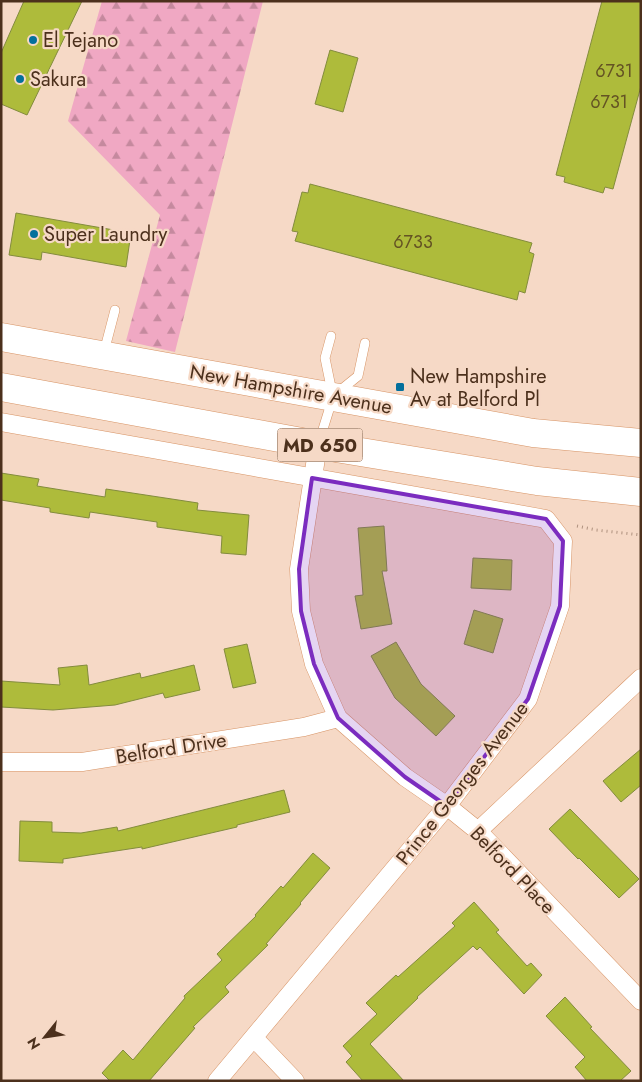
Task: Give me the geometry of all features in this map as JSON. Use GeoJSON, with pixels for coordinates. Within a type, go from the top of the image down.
{"type":"FeatureCollection","features":[{"type":"Feature","properties":{"kind":"main road","name":"New Hampshire Avenue"},"geometry":{"type":"LineString","coordinates":[[1,336],[533,432],[641,443]]}},
{"type":"Feature","properties":{"kind":"main road","name":"MD 650"},"geometry":{"type":"LineString","coordinates":[[1,387],[318,445],[537,481],[641,492]]}},
{"type":"Feature","properties":{"kind":"street"},"geometry":{"type":"LineString","coordinates":[[1,422],[546,519]]}},
{"type":"Feature","properties":{"kind":"street","name":"Belford Place"},"geometry":{"type":"LineString","coordinates":[[318,445],[299,569],[301,610],[314,664],[338,718],[405,777],[448,806],[478,831],[641,1001]]}},
{"type":"Feature","properties":{"kind":"street","name":"Prince Georges Avenue"},"geometry":{"type":"LineString","coordinates":[[217,1081],[448,806],[528,699],[560,606],[563,541],[546,519]]}},
{"type":"Feature","properties":{"kind":"street","name":"Prince Georges Avenue"},"geometry":{"type":"LineString","coordinates":[[478,831],[641,678]]}},
{"type":"Feature","properties":{"kind":"street","name":"Belford Drive"},"geometry":{"type":"LineString","coordinates":[[1,762],[82,762],[304,727],[338,718]]}},
{"type":"Feature","properties":{"kind":"street"},"geometry":{"type":"LineString","coordinates":[[254,1038],[295,1081]]}},
{"type":"Feature","properties":{"kind":"lane"},"geometry":{"type":"LineString","coordinates":[[103,355],[115,310]]}},
{"type":"Feature","properties":{"kind":"lane"},"geometry":{"type":"LineString","coordinates":[[318,445],[333,396],[325,358],[331,336]]}},
{"type":"Feature","properties":{"kind":"lane"},"geometry":{"type":"LineString","coordinates":[[333,396],[358,376],[365,343]]}},
{"type":"Feature","properties":{"kind":"path"},"geometry":{"type":"LineString","coordinates":[[546,519],[596,530],[641,536]]}},
{"type":"Feature","properties":{"kind":"highlighted area"},"geometry":{"type":"Polygon","coordinates":[[[312,478],[546,519],[563,541],[560,606],[528,699],[447,806],[405,777],[338,718],[314,664],[301,611],[299,569],[312,478]]]}},
{"type":"Feature","properties":{"kind":"green space"},"geometry":{"type":"Polygon","coordinates":[[[102,1],[263,1],[175,352],[126,341],[160,215],[68,121],[102,1]]]}},
{"type":"Feature","properties":{"kind":"building"},"geometry":{"type":"Polygon","coordinates":[[[24,1],[82,1],[27,115],[1,104],[1,53],[24,1]]]}},
{"type":"Feature","properties":{"kind":"building"},"geometry":{"type":"Polygon","coordinates":[[[602,1],[641,1],[641,86],[613,189],[605,187],[603,193],[564,182],[565,177],[556,175],[602,1]]]}},
{"type":"Feature","properties":{"kind":"building"},"geometry":{"type":"Polygon","coordinates":[[[330,50],[358,58],[343,112],[315,104],[330,50]]]}},
{"type":"Feature","properties":{"kind":"building"},"geometry":{"type":"Polygon","coordinates":[[[310,184],[532,243],[529,252],[534,254],[525,293],[519,291],[517,300],[295,241],[298,232],[292,231],[302,192],[308,193],[310,184]]]}},
{"type":"Feature","properties":{"kind":"building"},"geometry":{"type":"Polygon","coordinates":[[[16,213],[131,233],[126,267],[42,252],[41,260],[9,255],[16,213]]]}},
{"type":"Feature","properties":{"kind":"building"},"geometry":{"type":"Polygon","coordinates":[[[1,473],[39,479],[37,486],[105,497],[106,489],[198,503],[197,510],[249,515],[246,555],[221,553],[222,536],[157,527],[157,522],[90,512],[89,518],[50,512],[50,508],[1,500],[1,473]]]}},
{"type":"Feature","properties":{"kind":"building"},"geometry":{"type":"Polygon","coordinates":[[[384,526],[387,571],[382,571],[392,624],[361,629],[355,596],[363,595],[358,528],[384,526]]]}},
{"type":"Feature","properties":{"kind":"building"},"geometry":{"type":"Polygon","coordinates":[[[473,558],[512,560],[511,590],[471,588],[473,558]]]}},
{"type":"Feature","properties":{"kind":"building"},"geometry":{"type":"Polygon","coordinates":[[[474,610],[503,619],[493,653],[464,644],[474,610]]]}},
{"type":"Feature","properties":{"kind":"building"},"geometry":{"type":"Polygon","coordinates":[[[396,642],[421,684],[455,716],[436,736],[395,698],[371,656],[396,642]]]}},
{"type":"Feature","properties":{"kind":"building"},"geometry":{"type":"Polygon","coordinates":[[[247,644],[256,683],[233,688],[224,649],[247,644]]]}},
{"type":"Feature","properties":{"kind":"building"},"geometry":{"type":"Polygon","coordinates":[[[87,665],[89,685],[140,673],[141,678],[194,665],[200,690],[165,698],[163,693],[115,705],[53,710],[1,707],[1,681],[60,685],[58,668],[87,665]]]}},
{"type":"Feature","properties":{"kind":"building"},"geometry":{"type":"Polygon","coordinates":[[[641,749],[641,785],[621,802],[603,781],[641,749]]]}},
{"type":"Feature","properties":{"kind":"building"},"geometry":{"type":"Polygon","coordinates":[[[284,790],[290,812],[237,825],[237,827],[142,849],[142,847],[63,859],[63,863],[19,861],[20,821],[52,822],[52,832],[81,833],[117,827],[118,831],[284,790]]]}},
{"type":"Feature","properties":{"kind":"building"},"geometry":{"type":"Polygon","coordinates":[[[570,809],[639,879],[619,898],[549,829],[570,809]]]}},
{"type":"Feature","properties":{"kind":"building"},"geometry":{"type":"Polygon","coordinates":[[[313,853],[330,868],[266,944],[268,945],[225,987],[229,992],[193,1027],[195,1028],[149,1081],[110,1081],[102,1073],[123,1050],[133,1060],[185,998],[184,996],[222,960],[217,954],[256,916],[281,886],[283,888],[313,853]]]}},
{"type":"Feature","properties":{"kind":"building"},"geometry":{"type":"Polygon","coordinates":[[[474,902],[499,930],[496,932],[527,966],[531,963],[542,975],[524,994],[480,947],[477,950],[473,946],[417,997],[370,1044],[404,1081],[363,1081],[346,1062],[352,1056],[343,1046],[377,1014],[366,1003],[396,975],[398,977],[455,926],[452,923],[474,902]]]}},
{"type":"Feature","properties":{"kind":"building"},"geometry":{"type":"Polygon","coordinates":[[[565,997],[592,1027],[590,1028],[631,1071],[620,1081],[587,1081],[575,1067],[585,1057],[546,1016],[565,997]]]}},
{"type":"Feature","properties":{"kind":"place","name":"El Tejano"},"geometry":{"type":"Point","coordinates":[33,40]}},
{"type":"Feature","properties":{"kind":"place","name":"Sakura"},"geometry":{"type":"Point","coordinates":[20,79]}},
{"type":"Feature","properties":{"kind":"place","name":"Super Laundry"},"geometry":{"type":"Point","coordinates":[34,234]}},
{"type":"Feature","properties":{"kind":"place","name":"New Hampshire Av at Belford Pl"},"geometry":{"type":"Point","coordinates":[400,387]}}]}
